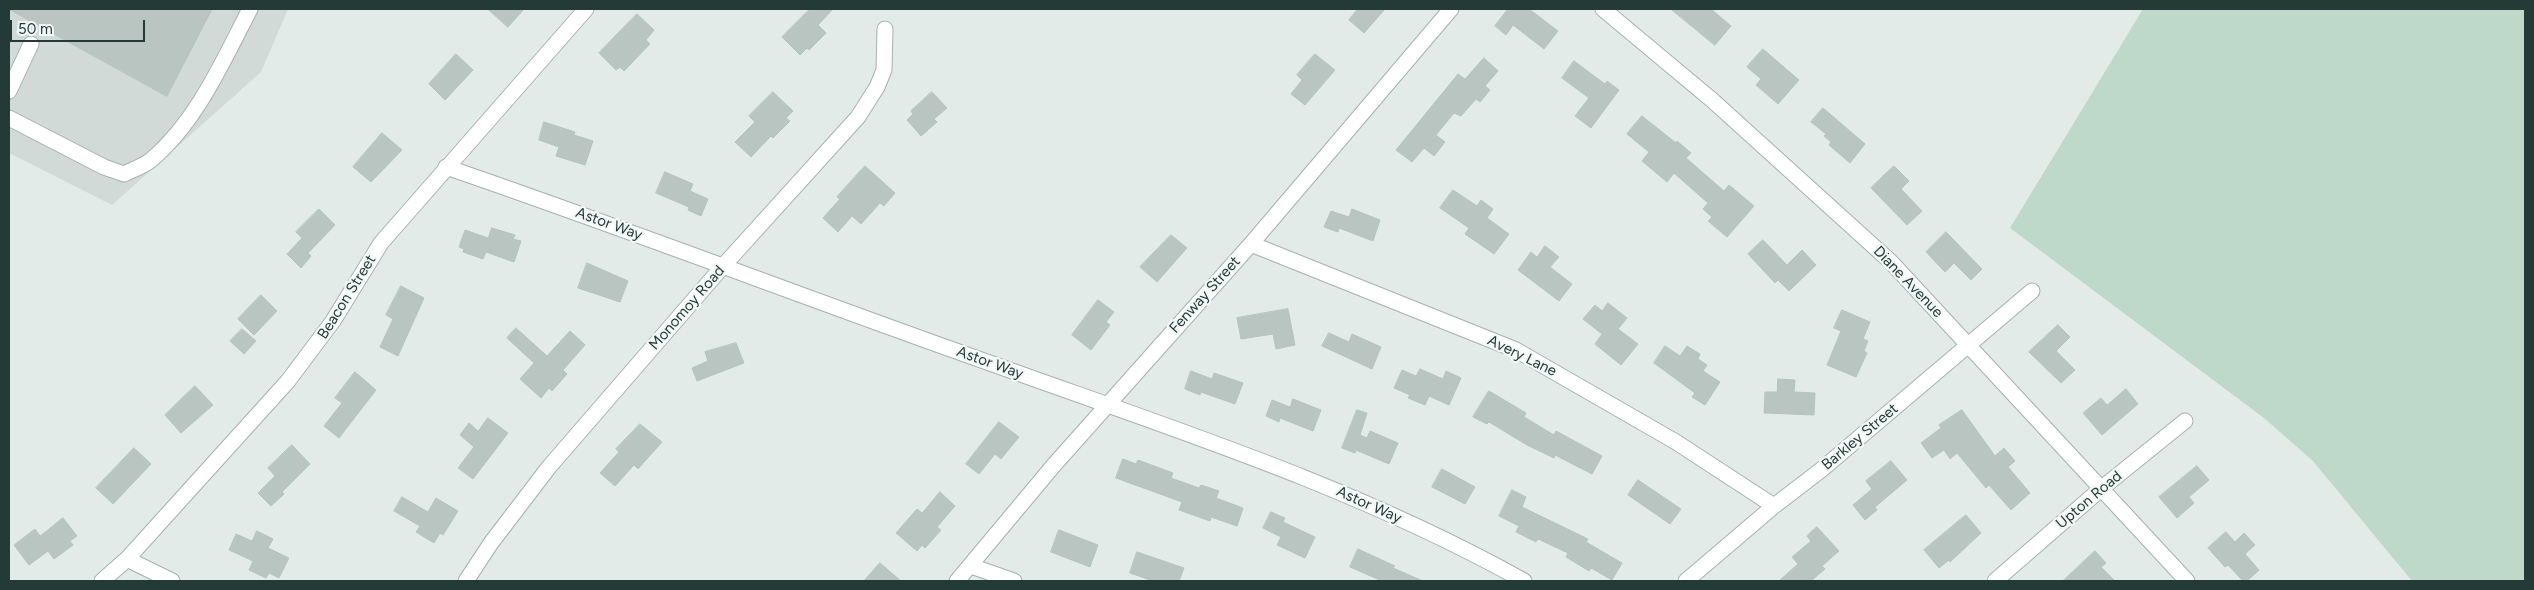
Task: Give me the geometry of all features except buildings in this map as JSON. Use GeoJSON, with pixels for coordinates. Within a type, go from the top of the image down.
{"type":"FeatureCollection","features":[{"type":"Feature","properties":{"kind":"street"},"geometry":{"type":"LineString","coordinates":[[9,118],[104,167],[124,174],[150,162],[178,132],[213,79],[250,9]]}},
{"type":"Feature","properties":{"kind":"street","name":"Beacon Street"},"geometry":{"type":"LineString","coordinates":[[102,581],[127,559],[288,381],[333,321],[381,243],[586,9]]}},
{"type":"Feature","properties":{"kind":"street","name":"Fenway Street"},"geometry":{"type":"LineString","coordinates":[[957,581],[1054,465],[1251,244],[1451,9]]}},
{"type":"Feature","properties":{"kind":"street","name":"Diane Avenue"},"geometry":{"type":"LineString","coordinates":[[1603,9],[1719,107],[1891,262],[2187,581]]}},
{"type":"Feature","properties":{"kind":"street","name":"Monomoy Road"},"geometry":{"type":"LineString","coordinates":[[466,581],[491,543],[549,467],[724,265],[858,117],[878,86],[884,70],[885,29]]}},
{"type":"Feature","properties":{"kind":"street"},"geometry":{"type":"LineString","coordinates":[[9,90],[31,44]]}},
{"type":"Feature","properties":{"kind":"street","name":"Astor Way"},"geometry":{"type":"LineString","coordinates":[[446,167],[724,265],[986,362],[1240,451],[1331,488],[1470,551],[1524,581]]}},
{"type":"Feature","properties":{"kind":"street","name":"Avery Lane"},"geometry":{"type":"LineString","coordinates":[[1251,244],[1516,350],[1676,442],[1774,506]]}},
{"type":"Feature","properties":{"kind":"street","name":"Barkley Street"},"geometry":{"type":"LineString","coordinates":[[1686,581],[1969,346],[2032,291]]}},
{"type":"Feature","properties":{"kind":"street","name":"Upton Road"},"geometry":{"type":"LineString","coordinates":[[1995,581],[2102,488],[2185,422]]}},
{"type":"Feature","properties":{"kind":"street"},"geometry":{"type":"LineString","coordinates":[[127,559],[172,581]]}},
{"type":"Feature","properties":{"kind":"street"},"geometry":{"type":"LineString","coordinates":[[971,566],[1014,581]]}},
{"type":"Feature","properties":{"kind":"shaded area"},"geometry":{"type":"Polygon","coordinates":[[[9,9],[288,9],[261,72],[112,205],[9,153],[9,9]]]}},
{"type":"Feature","properties":{"kind":"green space"},"geometry":{"type":"Polygon","coordinates":[[[2143,9],[2525,9],[2525,581],[2412,581],[2313,461],[2264,418],[2010,228],[2143,9]]]}}]}
